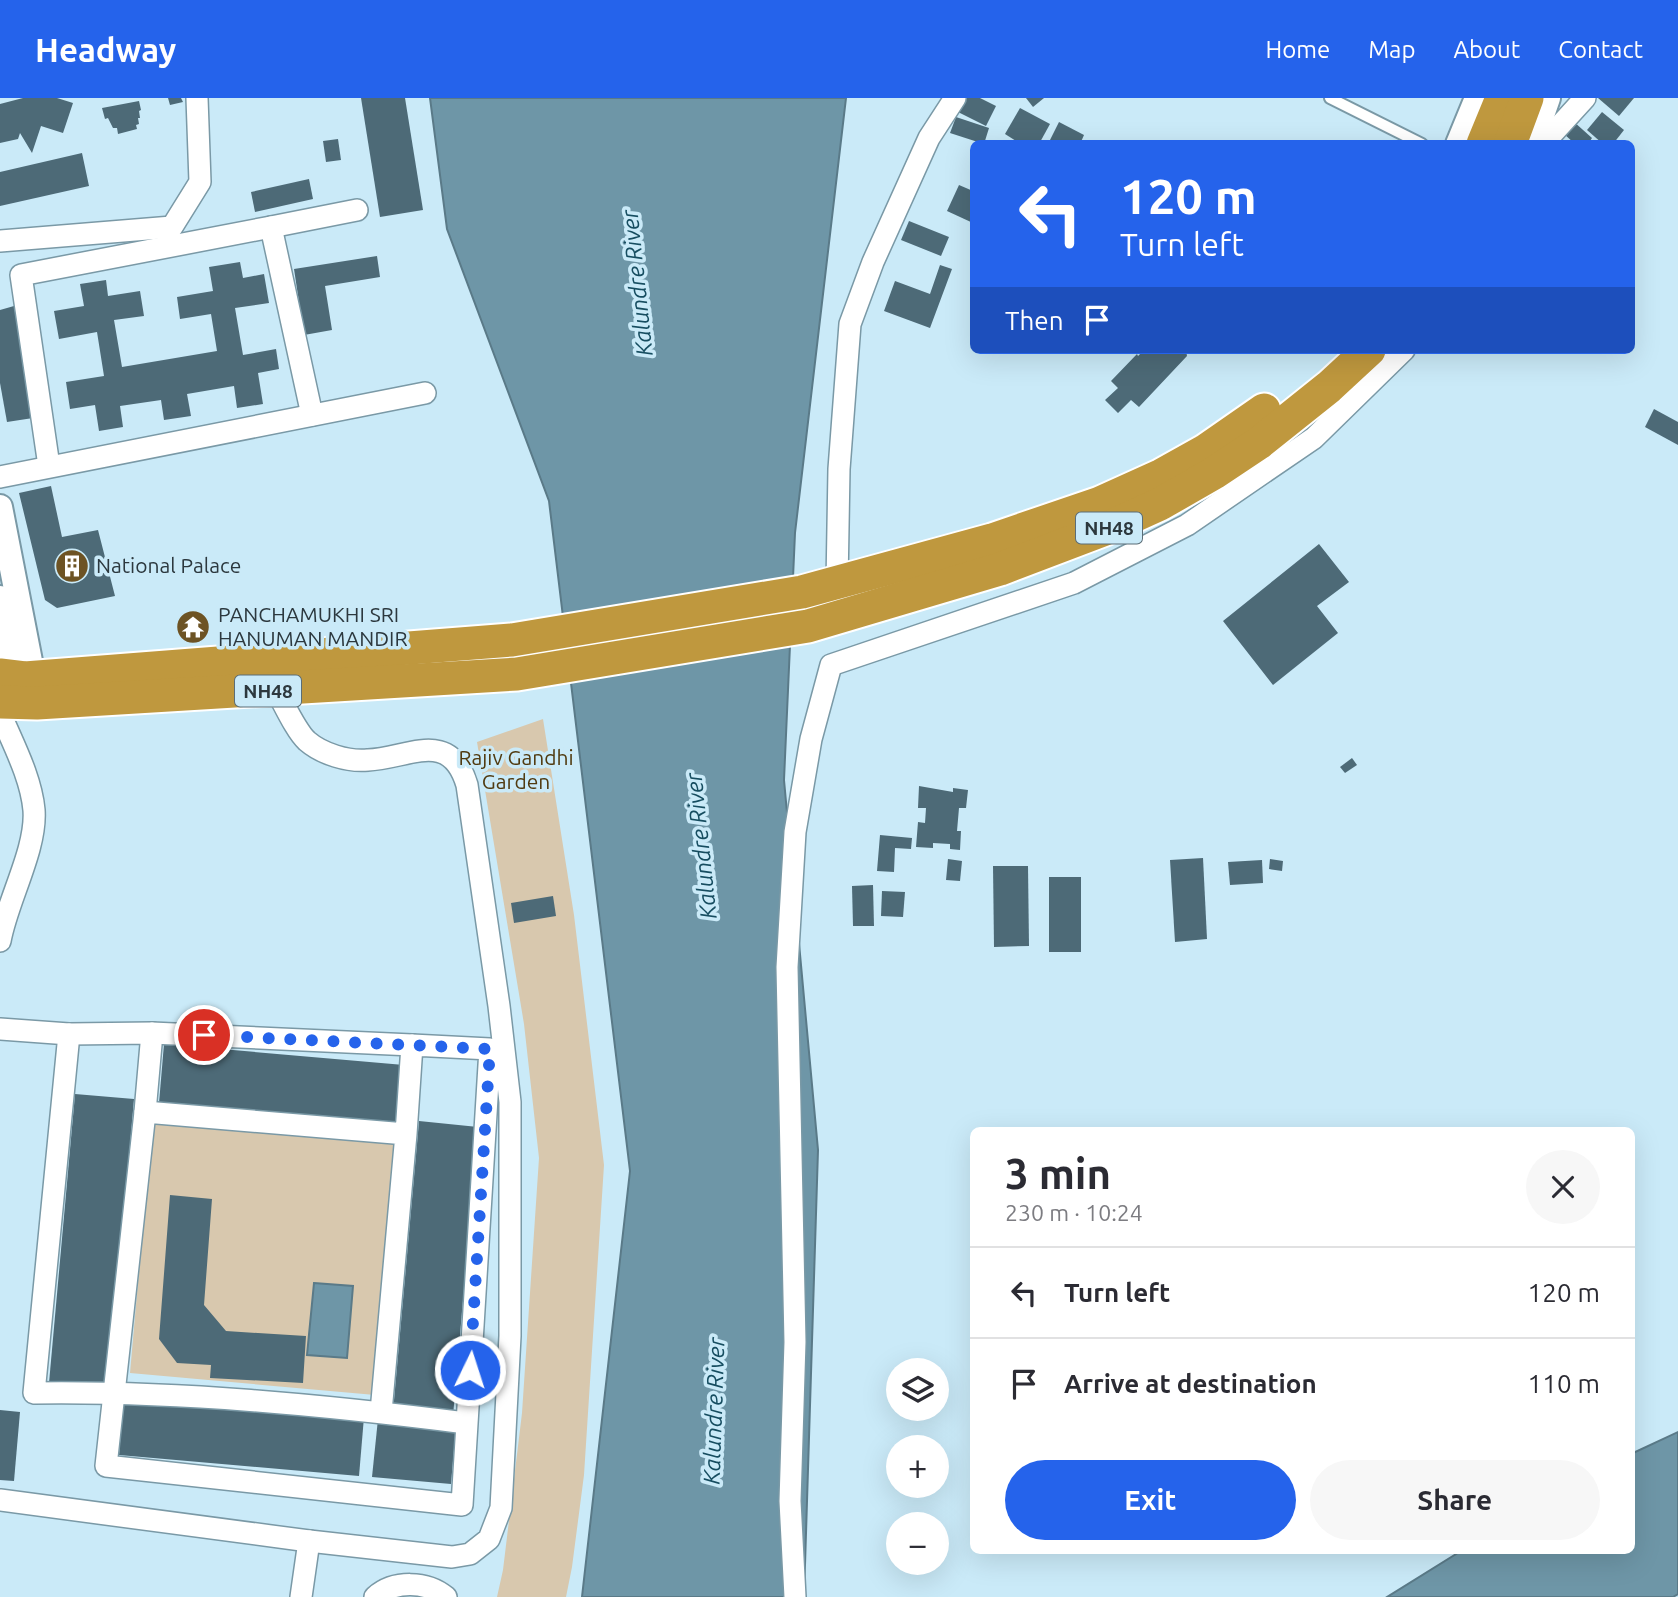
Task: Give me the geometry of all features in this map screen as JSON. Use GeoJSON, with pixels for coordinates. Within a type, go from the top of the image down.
{"type":"FeatureCollection","features":[{"type":"Feature","properties":{"kind":"highway"},"geometry":{"type":"LineString","coordinates":[[1485,140],[1502,98]]}},
{"type":"Feature","properties":{"kind":"highway"},"geometry":{"type":"LineString","coordinates":[[1511,140],[1527,98]]}},
{"type":"Feature","properties":{"kind":"highway","name":"NH48"},"geometry":{"type":"LineString","coordinates":[[15,693],[512,640],[837,584],[1041,525],[1100,503],[1162,475],[1247,423],[1309,375],[1331,354]]}},
{"type":"Feature","properties":{"kind":"highway","name":"NH48"},"geometry":{"type":"LineString","coordinates":[[15,693],[276,690],[517,674],[808,626],[1000,569],[1105,529],[1160,504],[1259,443],[1329,387],[1365,354]]}},
{"type":"Feature","properties":{"kind":"street"},"geometry":{"type":"LineString","coordinates":[[0,241],[172,227],[200,182],[197,98]]}},
{"type":"Feature","properties":{"kind":"street"},"geometry":{"type":"LineString","coordinates":[[837,584],[839,469],[850,324],[873,262],[929,138],[955,98]]}},
{"type":"Feature","properties":{"kind":"street"},"geometry":{"type":"LineString","coordinates":[[1460,140],[1477,98]]}},
{"type":"Feature","properties":{"kind":"street"},"geometry":{"type":"LineString","coordinates":[[1533,140],[1548,98]]}},
{"type":"Feature","properties":{"kind":"street"},"geometry":{"type":"LineString","coordinates":[[1547,140],[1585,98]]}},
{"type":"Feature","properties":{"kind":"street"},"geometry":{"type":"LineString","coordinates":[[49,467],[21,275],[357,210]]}},
{"type":"Feature","properties":{"kind":"street"},"geometry":{"type":"LineString","coordinates":[[271,227],[312,415]]}},
{"type":"Feature","properties":{"kind":"street"},"geometry":{"type":"LineString","coordinates":[[796,1597],[790,1501],[795,1342],[787,967],[795,832],[811,739],[831,665],[1074,583],[1187,525],[1314,438],[1400,354]]}},
{"type":"Feature","properties":{"kind":"street"},"geometry":{"type":"LineString","coordinates":[[0,477],[425,393]]}},
{"type":"Feature","properties":{"kind":"street"},"geometry":{"type":"LineString","coordinates":[[0,507],[15,693]]}},
{"type":"Feature","properties":{"kind":"street"},"geometry":{"type":"LineString","coordinates":[[0,598],[34,812],[33,830],[3,922],[0,941]]}},
{"type":"Feature","properties":{"kind":"street"},"geometry":{"type":"LineString","coordinates":[[0,1500],[452,1557],[470,1554],[489,1539],[501,1508],[510,1336],[510,1102],[467,785],[462,769],[442,751],[429,749],[367,761],[342,758],[321,750],[306,740],[276,690]]}},
{"type":"Feature","properties":{"kind":"street"},"geometry":{"type":"LineString","coordinates":[[0,1029],[69,1034],[152,1033],[490,1049],[461,1505],[106,1466],[152,1033]]}},
{"type":"Feature","properties":{"kind":"street"},"geometry":{"type":"LineString","coordinates":[[69,1034],[34,1393],[115,1392],[381,1412],[466,1423]]}},
{"type":"Feature","properties":{"kind":"street"},"geometry":{"type":"LineString","coordinates":[[381,1412],[412,1045]]}},
{"type":"Feature","properties":{"kind":"street"},"geometry":{"type":"LineString","coordinates":[[145,1112],[406,1134]]}},
{"type":"Feature","properties":{"kind":"street"},"geometry":{"type":"LineString","coordinates":[[301,1597],[309,1541]]}},
{"type":"Feature","properties":{"kind":"street"},"geometry":{"type":"LineString","coordinates":[[375,1597],[384,1589],[404,1584],[436,1589],[446,1597]]}},
{"type":"Feature","properties":{"kind":"lane"},"geometry":{"type":"LineString","coordinates":[[1330,98],[1414,140]]}},
{"type":"Feature","properties":{"kind":"green space","name":"Rajiv Gandhi Garden"},"geometry":{"type":"Polygon","coordinates":[[[543,719],[574,915],[604,1165],[584,1475],[566,1597],[497,1597],[503,1570],[522,1413],[539,1158],[524,1024],[477,742],[543,719]]]}},
{"type":"Feature","properties":{"kind":"green space"},"geometry":{"type":"Polygon","coordinates":[[[152,1123],[397,1144],[375,1395],[130,1373],[152,1123]]]}},
{"type":"Feature","properties":{"kind":"water","name":"Kalundre River"},"geometry":{"type":"Polygon","coordinates":[[[430,98],[846,98],[795,533],[784,780],[818,1150],[804,1597],[582,1597],[630,1171],[549,501],[447,229],[430,98]]]}},
{"type":"Feature","properties":{"kind":"water"},"geometry":{"type":"Polygon","coordinates":[[[314,1283],[353,1286],[347,1358],[307,1355],[314,1283]]]}},
{"type":"Feature","properties":{"kind":"water"},"geometry":{"type":"Polygon","coordinates":[[[1678,1432],[1678,1594],[1673,1597],[1387,1597],[1456,1554],[1635,1554],[1635,1452],[1678,1432]]]}},
{"type":"Feature","properties":{"kind":"building"},"geometry":{"type":"Polygon","coordinates":[[[23,98],[57,98],[73,103],[63,133],[41,126],[32,153],[20,133],[18,139],[0,143],[0,104],[23,98]]]}},
{"type":"Feature","properties":{"kind":"building"},"geometry":{"type":"Polygon","coordinates":[[[168,98],[181,98],[183,102],[170,105],[168,98]]]}},
{"type":"Feature","properties":{"kind":"building"},"geometry":{"type":"Polygon","coordinates":[[[361,98],[405,98],[423,210],[380,217],[361,98]]]}},
{"type":"Feature","properties":{"kind":"building"},"geometry":{"type":"Polygon","coordinates":[[[962,98],[980,98],[996,106],[986,126],[956,111],[962,98]]]}},
{"type":"Feature","properties":{"kind":"building"},"geometry":{"type":"Polygon","coordinates":[[[1026,98],[1044,98],[1033,107],[1026,98]]]}},
{"type":"Feature","properties":{"kind":"building"},"geometry":{"type":"Polygon","coordinates":[[[1598,98],[1634,98],[1619,116],[1598,98]]]}},
{"type":"Feature","properties":{"kind":"building"},"geometry":{"type":"Polygon","coordinates":[[[139,101],[141,110],[137,129],[118,134],[117,128],[113,128],[108,118],[105,119],[102,108],[139,101]]]}},
{"type":"Feature","properties":{"kind":"building"},"geometry":{"type":"Polygon","coordinates":[[[1020,108],[1050,124],[1041,140],[1015,140],[1005,134],[1020,108]]]}},
{"type":"Feature","properties":{"kind":"building"},"geometry":{"type":"Polygon","coordinates":[[[1602,112],[1624,130],[1616,140],[1598,140],[1587,130],[1602,112]]]}},
{"type":"Feature","properties":{"kind":"building"},"geometry":{"type":"Polygon","coordinates":[[[956,117],[989,128],[985,140],[972,140],[950,133],[956,117]]]}},
{"type":"Feature","properties":{"kind":"building"},"geometry":{"type":"Polygon","coordinates":[[[1573,121],[1592,138],[1571,140],[1563,133],[1573,121]]]}},
{"type":"Feature","properties":{"kind":"building"},"geometry":{"type":"Polygon","coordinates":[[[1059,122],[1084,135],[1082,140],[1050,140],[1059,122]]]}},
{"type":"Feature","properties":{"kind":"building"},"geometry":{"type":"Polygon","coordinates":[[[338,139],[341,160],[326,162],[323,141],[338,139]]]}},
{"type":"Feature","properties":{"kind":"building"},"geometry":{"type":"Polygon","coordinates":[[[82,153],[89,186],[0,206],[0,172],[82,153]]]}},
{"type":"Feature","properties":{"kind":"building"},"geometry":{"type":"Polygon","coordinates":[[[309,179],[313,199],[255,212],[251,192],[309,179]]]}},
{"type":"Feature","properties":{"kind":"building"},"geometry":{"type":"Polygon","coordinates":[[[959,185],[970,190],[970,222],[947,211],[959,185]]]}},
{"type":"Feature","properties":{"kind":"building"},"geometry":{"type":"Polygon","coordinates":[[[909,221],[949,237],[941,256],[901,240],[909,221]]]}},
{"type":"Feature","properties":{"kind":"building"},"geometry":{"type":"Polygon","coordinates":[[[377,256],[380,277],[325,286],[332,330],[304,335],[294,269],[377,256]]]}},
{"type":"Feature","properties":{"kind":"building"},"geometry":{"type":"Polygon","coordinates":[[[240,262],[243,278],[264,274],[269,303],[235,308],[243,355],[276,349],[279,369],[258,373],[263,404],[237,408],[234,386],[187,394],[191,416],[164,420],[161,400],[120,406],[123,427],[99,431],[95,405],[70,409],[66,382],[104,376],[97,332],[59,339],[54,311],[84,306],[80,284],[106,280],[108,296],[140,291],[144,316],[114,320],[122,367],[217,351],[211,314],[180,319],[177,297],[213,291],[209,267],[240,262]]]}},
{"type":"Feature","properties":{"kind":"building"},"geometry":{"type":"Polygon","coordinates":[[[940,265],[952,269],[930,328],[884,311],[895,281],[930,294],[940,265]]]}},
{"type":"Feature","properties":{"kind":"building"},"geometry":{"type":"Polygon","coordinates":[[[14,306],[33,418],[7,422],[0,383],[0,310],[14,306]]]}},
{"type":"Feature","properties":{"kind":"building"},"geometry":{"type":"Polygon","coordinates":[[[1137,354],[1187,356],[1139,407],[1131,400],[1118,413],[1105,400],[1118,388],[1111,381],[1137,354]]]}},
{"type":"Feature","properties":{"kind":"building"},"geometry":{"type":"Polygon","coordinates":[[[1654,409],[1678,422],[1678,445],[1645,427],[1654,409]]]}},
{"type":"Feature","properties":{"kind":"building","name":"National Palace"},"geometry":{"type":"Polygon","coordinates":[[[51,486],[62,537],[98,530],[115,596],[57,608],[45,600],[19,493],[51,486]]]}},
{"type":"Feature","properties":{"kind":"building"},"geometry":{"type":"Polygon","coordinates":[[[1319,544],[1349,582],[1317,606],[1338,633],[1273,685],[1223,621],[1319,544]]]}},
{"type":"Feature","properties":{"kind":"building"},"geometry":{"type":"Polygon","coordinates":[[[1352,758],[1357,765],[1345,773],[1340,767],[1352,758]]]}},
{"type":"Feature","properties":{"kind":"building"},"geometry":{"type":"Polygon","coordinates":[[[919,786],[953,792],[953,788],[968,790],[966,808],[959,808],[957,831],[961,831],[960,850],[950,849],[950,844],[933,843],[933,848],[916,847],[918,822],[925,823],[926,808],[918,808],[919,786]]]}},
{"type":"Feature","properties":{"kind":"building"},"geometry":{"type":"Polygon","coordinates":[[[880,835],[912,838],[911,849],[895,848],[894,872],[877,871],[880,835]]]}},
{"type":"Feature","properties":{"kind":"building"},"geometry":{"type":"Polygon","coordinates":[[[1203,858],[1207,939],[1175,942],[1170,860],[1203,858]]]}},
{"type":"Feature","properties":{"kind":"building"},"geometry":{"type":"Polygon","coordinates":[[[948,859],[962,861],[960,881],[946,880],[948,859]]]}},
{"type":"Feature","properties":{"kind":"building"},"geometry":{"type":"Polygon","coordinates":[[[1270,859],[1283,861],[1282,871],[1269,869],[1270,859]]]}},
{"type":"Feature","properties":{"kind":"building"},"geometry":{"type":"Polygon","coordinates":[[[1262,860],[1263,883],[1230,885],[1228,862],[1262,860]]]}},
{"type":"Feature","properties":{"kind":"building"},"geometry":{"type":"Polygon","coordinates":[[[993,866],[1028,866],[1029,946],[994,947],[993,866]]]}},
{"type":"Feature","properties":{"kind":"building"},"geometry":{"type":"Polygon","coordinates":[[[1049,877],[1081,877],[1081,952],[1049,952],[1049,877]]]}},
{"type":"Feature","properties":{"kind":"building"},"geometry":{"type":"Polygon","coordinates":[[[873,885],[874,926],[853,926],[852,886],[873,885]]]}},
{"type":"Feature","properties":{"kind":"building"},"geometry":{"type":"Polygon","coordinates":[[[882,891],[905,892],[903,917],[881,916],[882,891]]]}},
{"type":"Feature","properties":{"kind":"building"},"geometry":{"type":"Polygon","coordinates":[[[553,896],[556,916],[514,923],[511,903],[553,896]]]}},
{"type":"Feature","properties":{"kind":"building"},"geometry":{"type":"Polygon","coordinates":[[[164,1044],[404,1065],[398,1124],[159,1103],[164,1044]]]}},
{"type":"Feature","properties":{"kind":"building"},"geometry":{"type":"Polygon","coordinates":[[[75,1094],[134,1099],[109,1389],[49,1383],[75,1094]]]}},
{"type":"Feature","properties":{"kind":"building"},"geometry":{"type":"Polygon","coordinates":[[[419,1121],[478,1127],[453,1416],[393,1411],[419,1121]]]}},
{"type":"Feature","properties":{"kind":"building"},"geometry":{"type":"Polygon","coordinates":[[[170,1195],[212,1199],[204,1305],[226,1331],[306,1336],[303,1383],[210,1378],[211,1365],[177,1363],[159,1339],[170,1195]]]}},
{"type":"Feature","properties":{"kind":"building"},"geometry":{"type":"Polygon","coordinates":[[[124,1396],[364,1417],[359,1476],[119,1455],[124,1396]]]}},
{"type":"Feature","properties":{"kind":"building"},"geometry":{"type":"Polygon","coordinates":[[[0,1410],[20,1412],[14,1481],[0,1480],[0,1410]]]}},
{"type":"Feature","properties":{"kind":"building"},"geometry":{"type":"Polygon","coordinates":[[[378,1419],[456,1426],[451,1484],[372,1477],[378,1419]]]}},
{"type":"Feature","properties":{"kind":"place","name":"National Palace"},"geometry":{"type":"Point","coordinates":[72,566]}},
{"type":"Feature","properties":{"kind":"place","name":"PANCHAMUKHI SRI HANUMAN MANDIR"},"geometry":{"type":"Point","coordinates":[193,627]}},
{"type":"Feature","properties":{"kind":"route"},"geometry":{"type":"LineString","coordinates":[[204,1035],[490,1049],[470,1370]]}}]}
